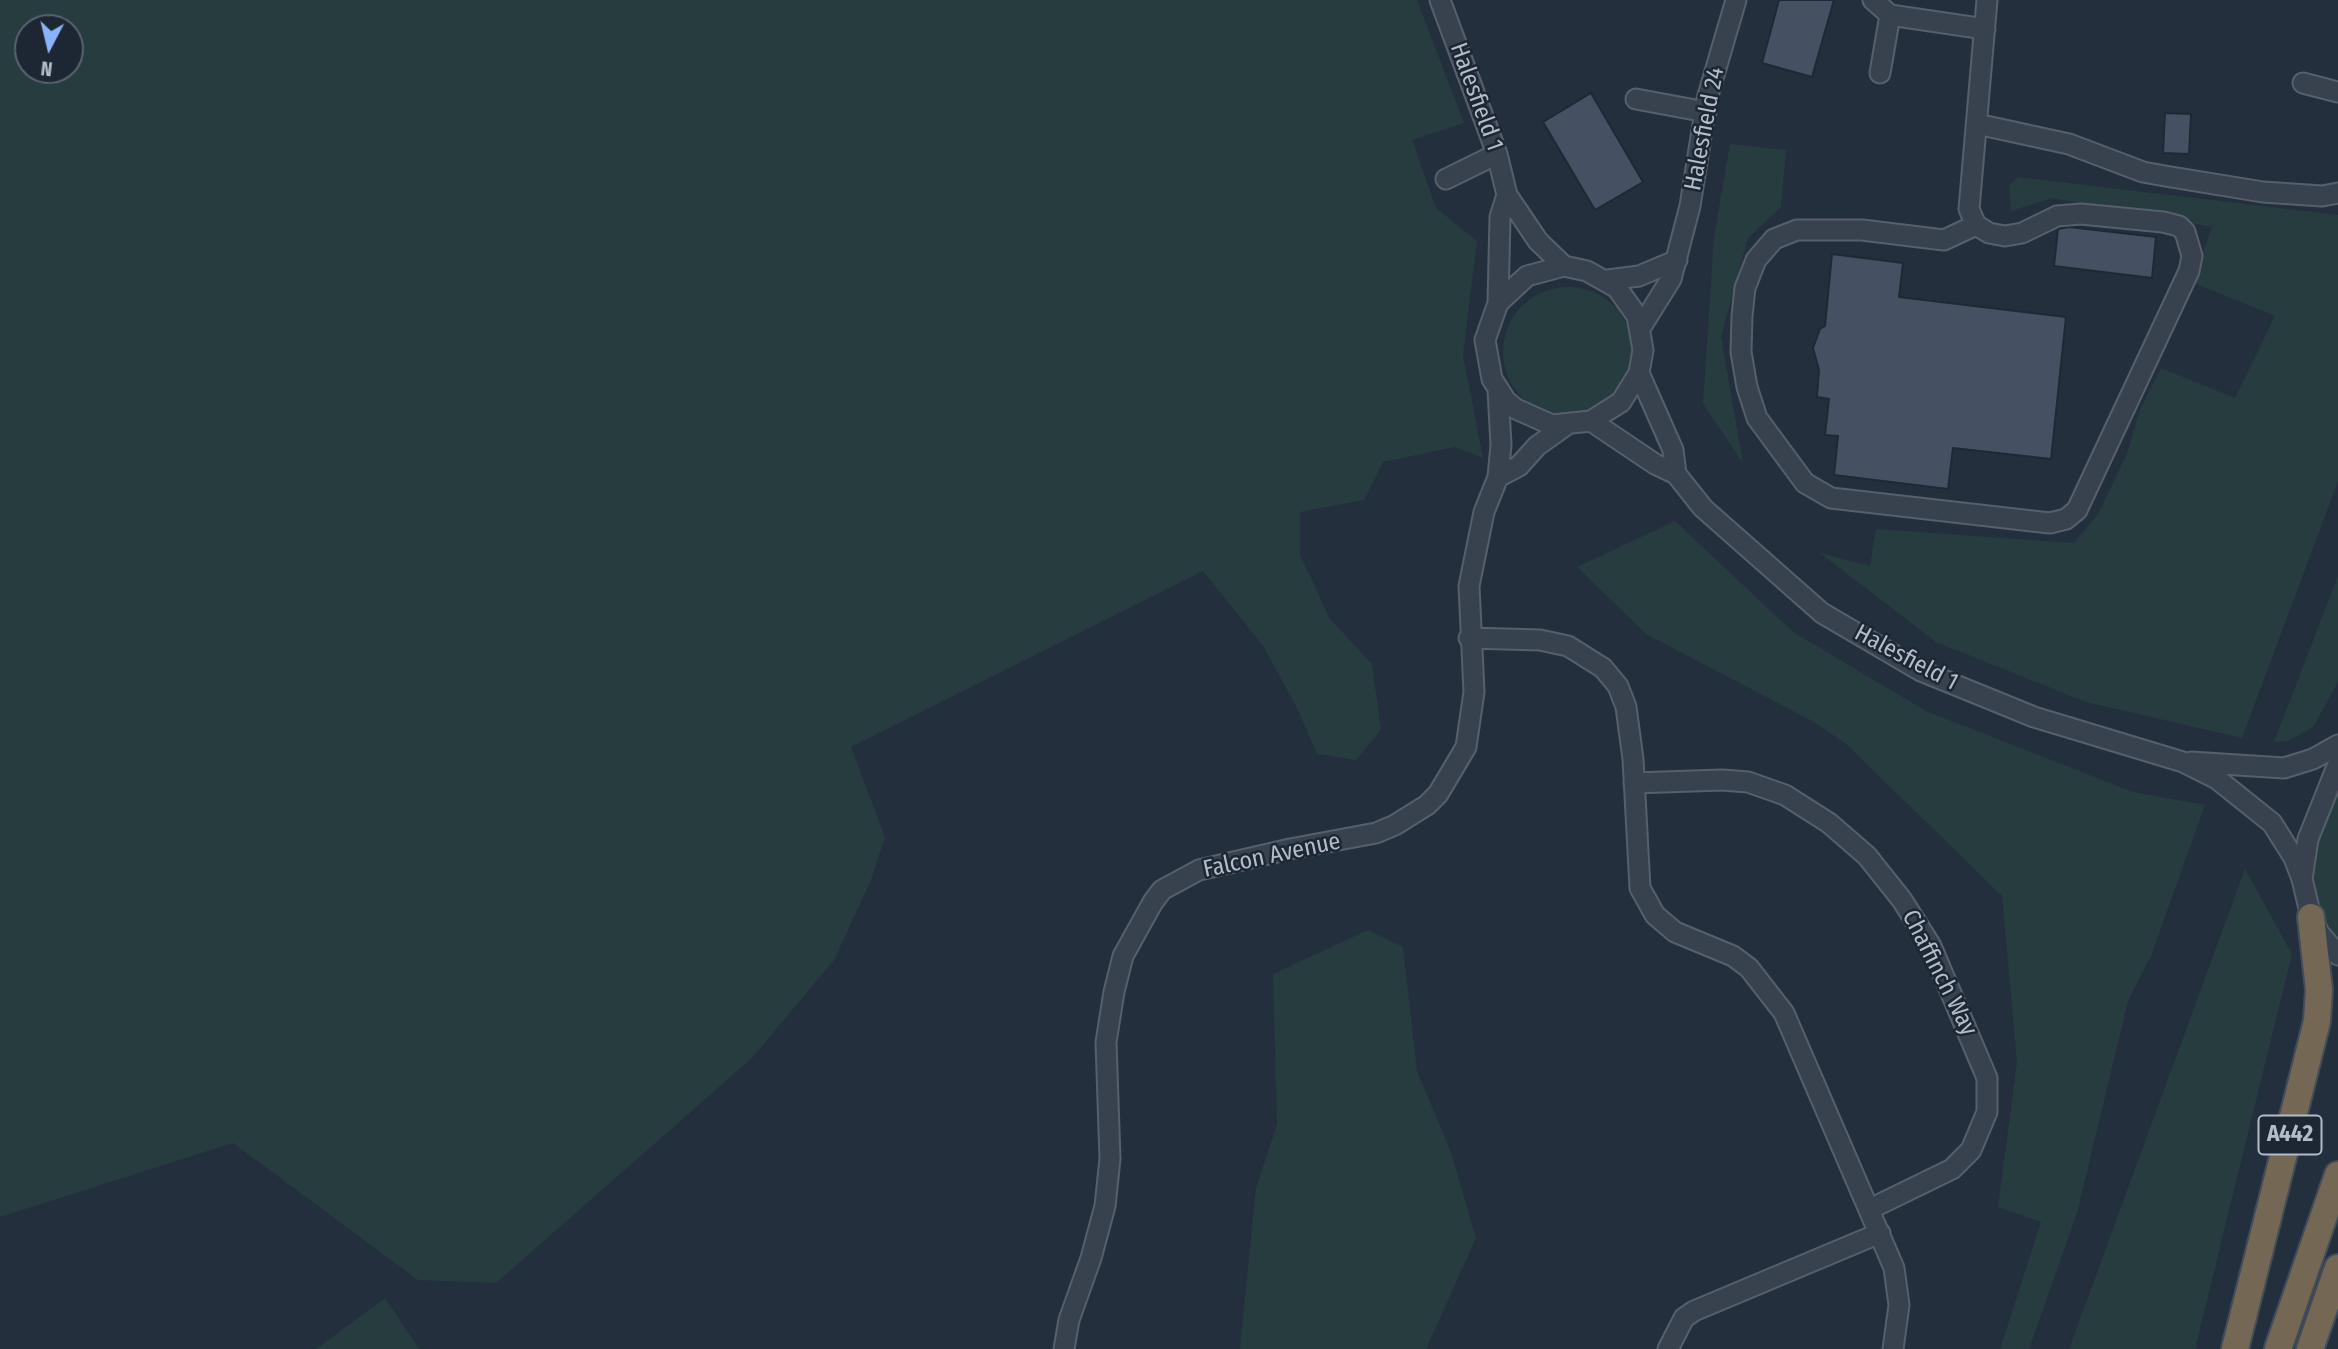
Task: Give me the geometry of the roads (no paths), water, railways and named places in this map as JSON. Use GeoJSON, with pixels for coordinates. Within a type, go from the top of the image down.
{"type":"FeatureCollection","features":[{"type":"Feature","properties":{"kind":"highway","name":"A442"},"geometry":{"type":"LineString","coordinates":[[2235,1349],[2318,1021],[2319,990],[2311,917]]}},
{"type":"Feature","properties":{"kind":"highway","name":"A442"},"geometry":{"type":"LineString","coordinates":[[2278,1349],[2338,1175]]}},
{"type":"Feature","properties":{"kind":"highway"},"geometry":{"type":"LineString","coordinates":[[2310,1349],[2338,1268]]}},
{"type":"Feature","properties":{"kind":"street","name":"Halesfield 1"},"geometry":{"type":"LineString","coordinates":[[1440,0],[1497,154],[1507,195],[1538,242],[1564,266]]}},
{"type":"Feature","properties":{"kind":"street","name":"Halesfield 24"},"geometry":{"type":"LineString","coordinates":[[1641,327],[1671,279],[1677,260],[1706,112],[1736,0]]}},
{"type":"Feature","properties":{"kind":"street"},"geometry":{"type":"LineString","coordinates":[[1873,0],[1890,15],[1985,29]]}},
{"type":"Feature","properties":{"kind":"street"},"geometry":{"type":"LineString","coordinates":[[1976,225],[1944,240],[1862,230],[1797,230],[1774,239],[1756,260],[1745,288],[1742,316],[1741,352],[1747,387],[1757,418],[1805,483],[1830,498],[2050,523],[2066,519],[2077,510],[2189,271],[2191,244],[2179,226],[2081,214],[2057,216],[2022,233],[2005,236],[1989,233],[1976,225],[1969,209],[1987,0]]}},
{"type":"Feature","properties":{"kind":"street"},"geometry":{"type":"LineString","coordinates":[[1880,73],[1890,15]]}},
{"type":"Feature","properties":{"kind":"street"},"geometry":{"type":"LineString","coordinates":[[2303,83],[2338,92]]}},
{"type":"Feature","properties":{"kind":"street"},"geometry":{"type":"LineString","coordinates":[[1636,99],[1706,112]]}},
{"type":"Feature","properties":{"kind":"street"},"geometry":{"type":"LineString","coordinates":[[1977,124],[2069,144],[2143,172],[2263,191],[2322,196],[2338,193]]}},
{"type":"Feature","properties":{"kind":"street"},"geometry":{"type":"LineString","coordinates":[[1446,179],[1497,154]]}},
{"type":"Feature","properties":{"kind":"street","name":"Halesfield 1"},"geometry":{"type":"LineString","coordinates":[[1498,303],[1527,276],[1564,266],[1587,271],[1608,280],[1632,306],[1641,327],[1643,350],[1639,373],[1621,402],[1591,421],[1565,426],[1552,425],[1527,416],[1506,401],[1498,390],[1487,366],[1485,340],[1498,303],[1500,217],[1507,195]]}},
{"type":"Feature","properties":{"kind":"street"},"geometry":{"type":"LineString","coordinates":[[1608,280],[1639,276],[1677,260]]}},
{"type":"Feature","properties":{"kind":"street","name":"Halesfield 1"},"geometry":{"type":"LineString","coordinates":[[1639,373],[1673,450],[1676,474]]}},
{"type":"Feature","properties":{"kind":"street","name":"Falcon Avenue"},"geometry":{"type":"LineString","coordinates":[[1064,1349],[1069,1320],[1091,1258],[1105,1206],[1110,1159],[1106,1058],[1110,1014],[1123,956],[1140,921],[1163,890],[1199,870],[1376,833],[1427,805],[1449,779],[1466,747],[1474,692],[1468,610],[1473,555],[1483,512],[1498,477],[1501,445],[1498,390]]}},
{"type":"Feature","properties":{"kind":"street","name":"Halesfield 1"},"geometry":{"type":"LineString","coordinates":[[1591,421],[1655,464],[1676,474],[1703,508],[1822,613],[1921,671],[2034,717],[2183,762],[2235,792],[2259,809],[2283,839],[2302,879]]}},
{"type":"Feature","properties":{"kind":"street"},"geometry":{"type":"LineString","coordinates":[[1498,477],[1519,466],[1537,446],[1565,426]]}},
{"type":"Feature","properties":{"kind":"street"},"geometry":{"type":"LineString","coordinates":[[1469,638],[1550,642],[1568,646],[1604,668],[1618,686],[1626,707],[1634,783],[1640,888],[1647,904],[1675,932],[1733,956],[1749,968],[1773,995],[1791,1028],[1897,1278],[1899,1317],[1894,1349]]}},
{"type":"Feature","properties":{"kind":"street","name":"Halesfield 1"},"geometry":{"type":"LineString","coordinates":[[2183,762],[2266,768],[2300,765],[2338,745]]}},
{"type":"Feature","properties":{"kind":"street"},"geometry":{"type":"LineString","coordinates":[[2338,764],[2308,839],[2302,879],[2311,917],[2323,939],[2338,955]]}},
{"type":"Feature","properties":{"kind":"street","name":"Chaffinch Way"},"geometry":{"type":"LineString","coordinates":[[1634,783],[1722,780],[1748,782],[1785,795],[1829,823],[1867,856],[1902,900],[1931,946],[1987,1078],[1984,1125],[1971,1150],[1952,1169],[1870,1209]]}},
{"type":"Feature","properties":{"kind":"street"},"geometry":{"type":"LineString","coordinates":[[1668,1349],[1684,1318],[1694,1311],[1880,1234]]}}]}
